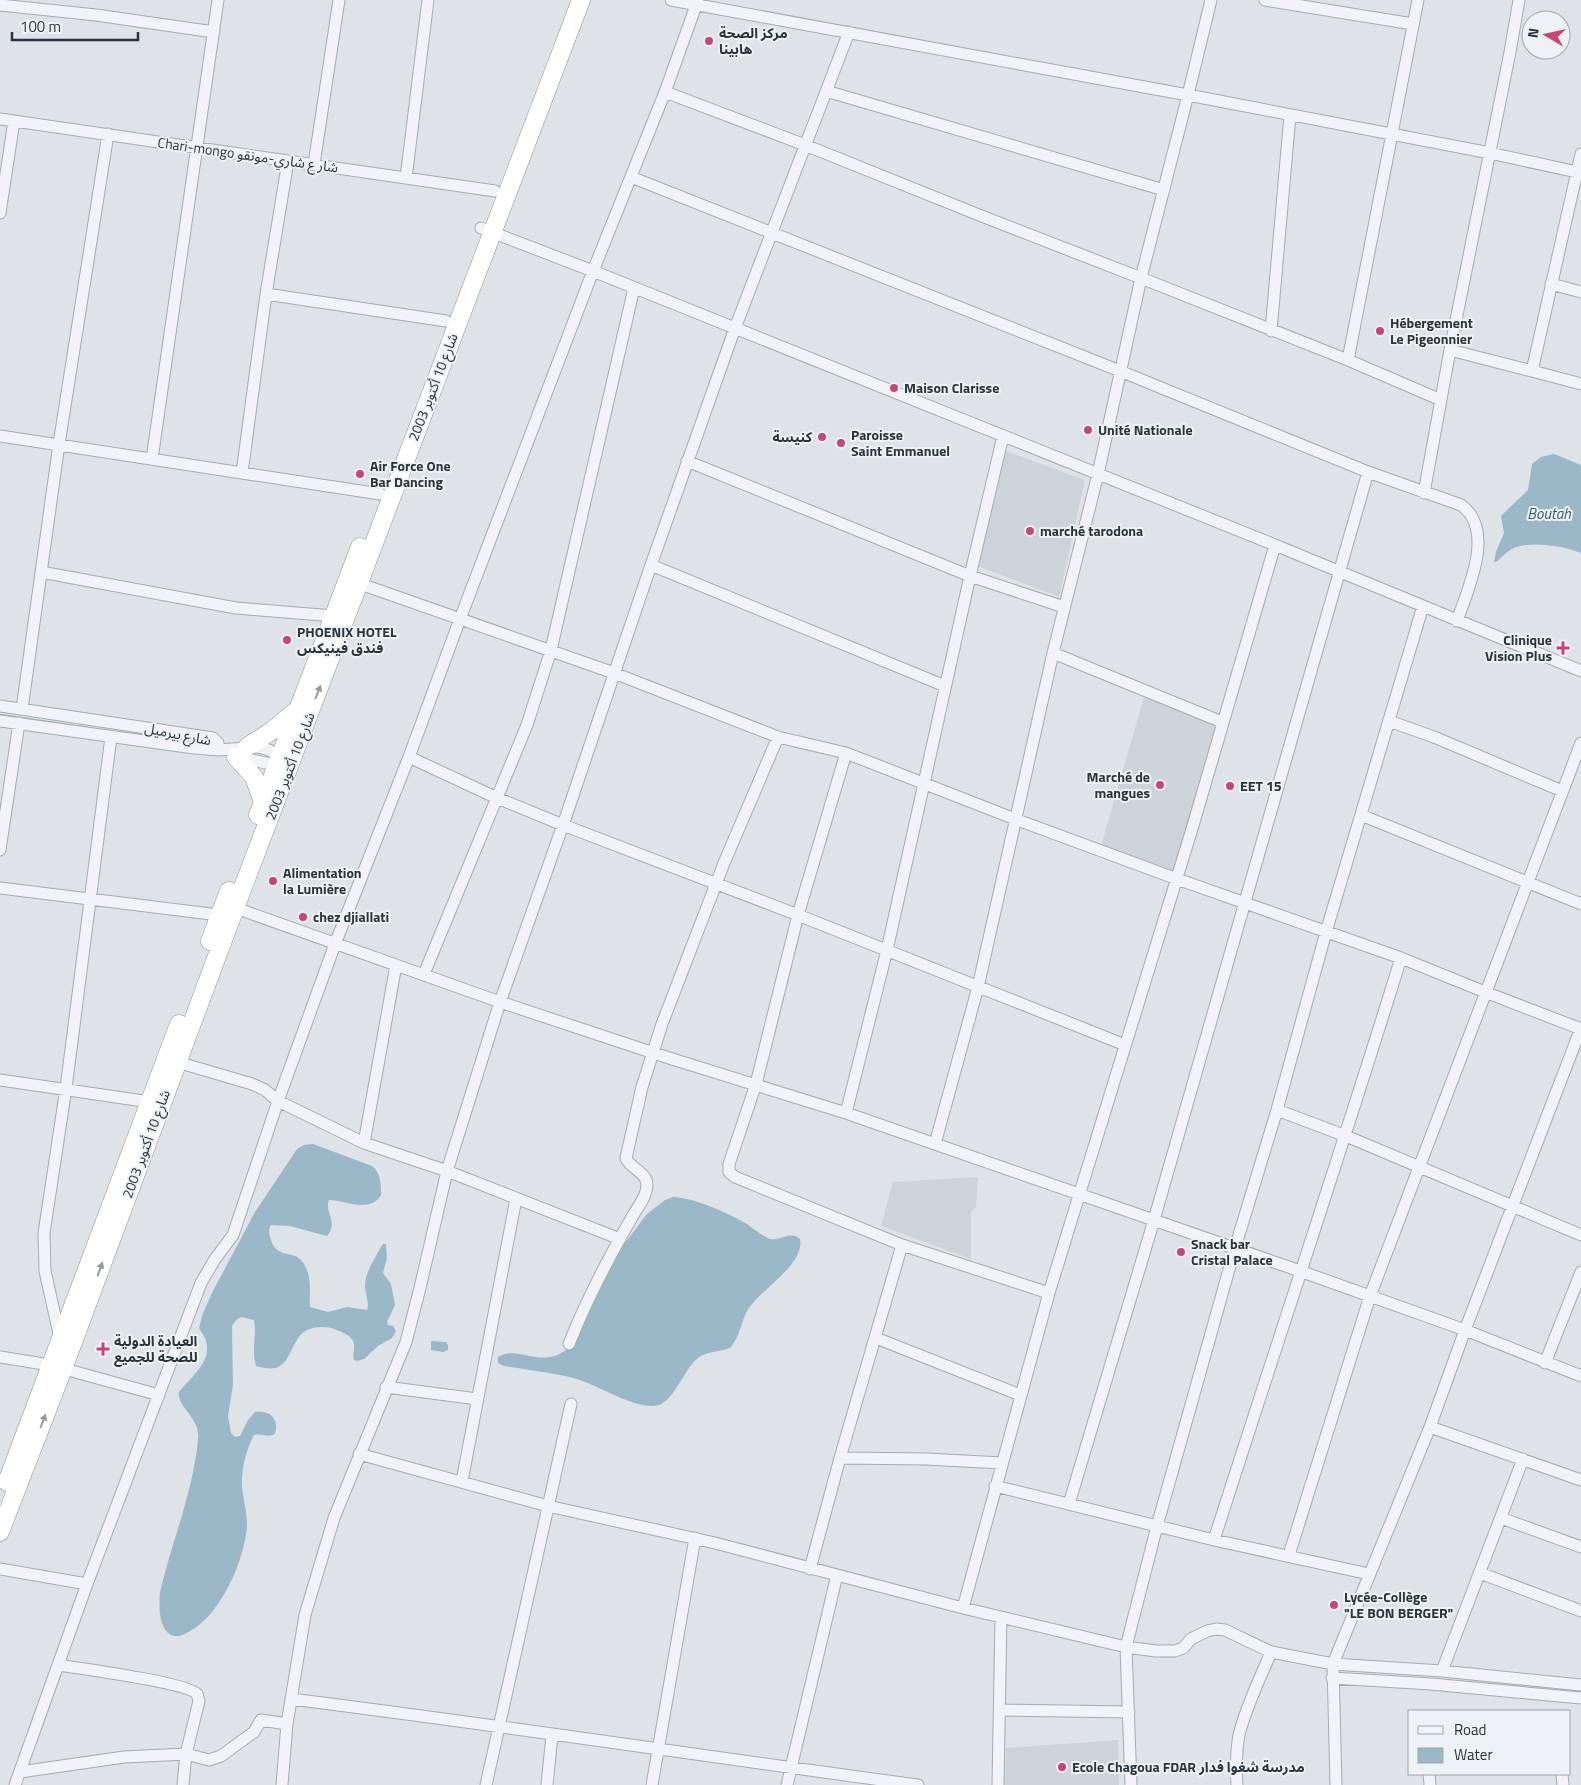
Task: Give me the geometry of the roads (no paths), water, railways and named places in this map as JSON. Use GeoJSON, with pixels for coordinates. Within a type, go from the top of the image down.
{"type":"FeatureCollection","features":[{"type":"Feature","properties":{"kind":"highway","name":"شارع 10 أكتوبر 2003"},"geometry":{"type":"LineString","coordinates":[[0,1532],[56,1367],[226,909],[263,802],[284,762],[297,710],[334,616],[353,582],[380,494],[446,321],[487,230],[495,191],[568,0]]}},
{"type":"Feature","properties":{"kind":"highway","name":"شارع 10 أكتوبر 2003"},"geometry":{"type":"LineString","coordinates":[[0,1499],[56,1367],[60,1338],[155,1102],[177,1062],[226,909],[487,230],[581,0]]}},
{"type":"Feature","properties":{"kind":"highway"},"geometry":{"type":"LineString","coordinates":[[263,802],[254,777],[241,752],[273,730],[297,710]]}},
{"type":"Feature","properties":{"kind":"street"},"geometry":{"type":"LineString","coordinates":[[152,459],[218,0]]}},
{"type":"Feature","properties":{"kind":"street"},"geometry":{"type":"LineString","coordinates":[[314,164],[339,0]]}},
{"type":"Feature","properties":{"kind":"street"},"geometry":{"type":"LineString","coordinates":[[406,178],[428,0]]}},
{"type":"Feature","properties":{"kind":"street"},"geometry":{"type":"LineString","coordinates":[[670,0],[697,2],[1290,114],[1490,153],[1579,173]]}},
{"type":"Feature","properties":{"kind":"street"},"geometry":{"type":"LineString","coordinates":[[934,1144],[978,987],[1014,819],[1064,607],[1098,474],[1141,278],[1211,0]]}},
{"type":"Feature","properties":{"kind":"street"},"geometry":{"type":"LineString","coordinates":[[1265,0],[1413,24]]}},
{"type":"Feature","properties":{"kind":"street"},"geometry":{"type":"LineString","coordinates":[[1348,360],[1418,0]]}},
{"type":"Feature","properties":{"kind":"street"},"geometry":{"type":"LineString","coordinates":[[1424,493],[1450,350],[1519,0]]}},
{"type":"Feature","properties":{"kind":"street"},"geometry":{"type":"LineString","coordinates":[[15,1785],[86,1584],[201,1283],[212,1264],[233,1236],[278,1101],[335,944],[409,757],[593,271],[665,92],[697,2]]}},
{"type":"Feature","properties":{"kind":"street"},"geometry":{"type":"LineString","coordinates":[[0,5],[96,15],[214,32]]}},
{"type":"Feature","properties":{"kind":"street"},"geometry":{"type":"LineString","coordinates":[[282,1785],[287,1724],[307,1607],[334,1518],[386,1386],[406,1342],[447,1171],[500,1002],[735,328],[849,32]]}},
{"type":"Feature","properties":{"kind":"street"},"geometry":{"type":"LineString","coordinates":[[826,91],[1164,190]]}},
{"type":"Feature","properties":{"kind":"street"},"geometry":{"type":"LineString","coordinates":[[665,92],[806,144],[979,215],[1348,360],[1441,400]]}},
{"type":"Feature","properties":{"kind":"street"},"geometry":{"type":"LineString","coordinates":[[1271,331],[1290,114]]}},
{"type":"Feature","properties":{"kind":"street","name":"Chari-mongo شار ع شاري-مونقو"},"geometry":{"type":"LineString","coordinates":[[0,119],[495,191]]}},
{"type":"Feature","properties":{"kind":"street"},"geometry":{"type":"LineString","coordinates":[[0,213],[14,121]]}},
{"type":"Feature","properties":{"kind":"street"},"geometry":{"type":"LineString","coordinates":[[22,709],[59,444],[108,134]]}},
{"type":"Feature","properties":{"kind":"street"},"geometry":{"type":"LineString","coordinates":[[1532,371],[1550,284],[1579,173],[1581,154]]}},
{"type":"Feature","properties":{"kind":"street"},"geometry":{"type":"LineString","coordinates":[[242,473],[266,294],[288,161]]}},
{"type":"Feature","properties":{"kind":"street"},"geometry":{"type":"LineString","coordinates":[[631,177],[1120,371],[1368,472],[1461,505],[1469,510],[1473,517],[1478,542],[1473,573],[1457,620]]}},
{"type":"Feature","properties":{"kind":"street"},"geometry":{"type":"LineString","coordinates":[[487,230],[1275,545],[1581,671]]}},
{"type":"Feature","properties":{"kind":"street"},"geometry":{"type":"LineString","coordinates":[[1550,284],[1581,292]]}},
{"type":"Feature","properties":{"kind":"street"},"geometry":{"type":"LineString","coordinates":[[424,974],[527,725],[551,650],[634,288]]}},
{"type":"Feature","properties":{"kind":"street"},"geometry":{"type":"LineString","coordinates":[[266,294],[446,321]]}},
{"type":"Feature","properties":{"kind":"street"},"geometry":{"type":"LineString","coordinates":[[1450,350],[1581,384]]}},
{"type":"Feature","properties":{"kind":"street"},"geometry":{"type":"LineString","coordinates":[[0,436],[380,494]]}},
{"type":"Feature","properties":{"kind":"street"},"geometry":{"type":"LineString","coordinates":[[846,1113],[887,950],[945,686],[1003,436]]}},
{"type":"Feature","properties":{"kind":"street"},"geometry":{"type":"LineString","coordinates":[[687,462],[970,576],[1064,607]]}},
{"type":"Feature","properties":{"kind":"street"},"geometry":{"type":"LineString","coordinates":[[1070,1504],[1154,1220],[1368,472]]}},
{"type":"Feature","properties":{"kind":"street"},"geometry":{"type":"LineString","coordinates":[[962,1608],[1049,1293],[1177,879],[1275,545]]}},
{"type":"Feature","properties":{"kind":"street"},"geometry":{"type":"LineString","coordinates":[[651,565],[945,686]]}},
{"type":"Feature","properties":{"kind":"street"},"geometry":{"type":"LineString","coordinates":[[41,572],[236,608],[334,616]]}},
{"type":"Feature","properties":{"kind":"street"},"geometry":{"type":"LineString","coordinates":[[353,582],[551,650],[778,737],[846,754],[1177,879],[1401,958],[1581,1029],[1465,1330],[1430,1427],[1333,1664],[1336,1785]]}},
{"type":"Feature","properties":{"kind":"street"},"geometry":{"type":"LineString","coordinates":[[1131,1785],[1126,1647],[1157,1526],[1235,1248],[1277,1110],[1326,932],[1423,606]]}},
{"type":"Feature","properties":{"kind":"street"},"geometry":{"type":"LineString","coordinates":[[1053,653],[1222,722]]}},
{"type":"Feature","properties":{"kind":"street","name":"شارع بيرميل"},"geometry":{"type":"LineString","coordinates":[[0,706],[213,738],[220,750],[0,721]]}},
{"type":"Feature","properties":{"kind":"street"},"geometry":{"type":"LineString","coordinates":[[1389,721],[1434,737],[1562,791]]}},
{"type":"Feature","properties":{"kind":"street"},"geometry":{"type":"LineString","coordinates":[[0,850],[19,723]]}},
{"type":"Feature","properties":{"kind":"street"},"geometry":{"type":"LineString","coordinates":[[60,1338],[45,1271],[44,1233],[66,1088],[111,736]]}},
{"type":"Feature","properties":{"kind":"street"},"geometry":{"type":"LineString","coordinates":[[569,1344],[582,1311],[647,1187],[646,1180],[628,1163],[626,1158],[652,1052],[716,884],[778,737]]}},
{"type":"Feature","properties":{"kind":"street"},"geometry":{"type":"LineString","coordinates":[[1289,1555],[1370,1296],[1581,743]]}},
{"type":"Feature","properties":{"kind":"street"},"geometry":{"type":"LineString","coordinates":[[220,750],[241,752],[264,748],[284,762]]}},
{"type":"Feature","properties":{"kind":"street"},"geometry":{"type":"LineString","coordinates":[[846,754],[798,915],[756,1084],[729,1164],[729,1172],[735,1177],[902,1245],[1049,1293]]}},
{"type":"Feature","properties":{"kind":"street"},"geometry":{"type":"LineString","coordinates":[[409,757],[497,798],[563,825],[798,915],[1125,1045]]}},
{"type":"Feature","properties":{"kind":"street"},"geometry":{"type":"LineString","coordinates":[[1361,815],[1581,904]]}},
{"type":"Feature","properties":{"kind":"street"},"geometry":{"type":"LineString","coordinates":[[0,888],[91,900],[226,909],[396,964],[500,1002],[846,1113],[1370,1296],[1465,1330],[1581,1376]]}},
{"type":"Feature","properties":{"kind":"street"},"geometry":{"type":"LineString","coordinates":[[1214,1540],[1300,1271],[1346,1136],[1401,958]]}},
{"type":"Feature","properties":{"kind":"street"},"geometry":{"type":"LineString","coordinates":[[364,1143],[396,964]]}},
{"type":"Feature","properties":{"kind":"street"},"geometry":{"type":"LineString","coordinates":[[177,1062],[252,1084],[265,1090],[278,1101],[364,1143],[447,1171],[620,1239]]}},
{"type":"Feature","properties":{"kind":"street"},"geometry":{"type":"LineString","coordinates":[[0,1080],[155,1102]]}},
{"type":"Feature","properties":{"kind":"street"},"geometry":{"type":"LineString","coordinates":[[1277,1110],[1346,1136],[1581,1235]]}},
{"type":"Feature","properties":{"kind":"street"},"geometry":{"type":"LineString","coordinates":[[462,1481],[516,1199]]}},
{"type":"Feature","properties":{"kind":"street"},"geometry":{"type":"LineString","coordinates":[[810,1569],[902,1245]]}},
{"type":"Feature","properties":{"kind":"street"},"geometry":{"type":"LineString","coordinates":[[1546,1363],[1581,1272]]}},
{"type":"Feature","properties":{"kind":"street"},"geometry":{"type":"LineString","coordinates":[[876,1338],[1020,1395]]}},
{"type":"Feature","properties":{"kind":"street"},"geometry":{"type":"LineString","coordinates":[[0,1357],[56,1367],[159,1395]]}},
{"type":"Feature","properties":{"kind":"street"},"geometry":{"type":"LineString","coordinates":[[386,1386],[477,1399]]}},
{"type":"Feature","properties":{"kind":"street"},"geometry":{"type":"LineString","coordinates":[[486,1785],[571,1404]]}},
{"type":"Feature","properties":{"kind":"street"},"geometry":{"type":"LineString","coordinates":[[1430,1427],[1581,1480]]}},
{"type":"Feature","properties":{"kind":"street"},"geometry":{"type":"LineString","coordinates":[[359,1454],[548,1506],[695,1538],[962,1608],[1126,1647],[1156,1651],[1175,1651],[1183,1648],[1199,1635],[1216,1630],[1226,1630],[1271,1652],[1333,1664],[1442,1671],[1581,1685]]}},
{"type":"Feature","properties":{"kind":"street"},"geometry":{"type":"LineString","coordinates":[[840,1458],[926,1459],[1002,1463]]}},
{"type":"Feature","properties":{"kind":"street"},"geometry":{"type":"LineString","coordinates":[[1442,1671],[1524,1459]]}},
{"type":"Feature","properties":{"kind":"street"},"geometry":{"type":"LineString","coordinates":[[995,1486],[1214,1540],[1369,1574]]}},
{"type":"Feature","properties":{"kind":"street"},"geometry":{"type":"LineString","coordinates":[[1501,1518],[1581,1547]]}},
{"type":"Feature","properties":{"kind":"street"},"geometry":{"type":"LineString","coordinates":[[652,1785],[695,1538]]}},
{"type":"Feature","properties":{"kind":"street"},"geometry":{"type":"LineString","coordinates":[[0,1569],[86,1584]]}},
{"type":"Feature","properties":{"kind":"street"},"geometry":{"type":"LineString","coordinates":[[1480,1573],[1581,1611]]}},
{"type":"Feature","properties":{"kind":"street"},"geometry":{"type":"LineString","coordinates":[[787,1785],[837,1575]]}},
{"type":"Feature","properties":{"kind":"street"},"geometry":{"type":"LineString","coordinates":[[998,1785],[1001,1617]]}},
{"type":"Feature","properties":{"kind":"street"},"geometry":{"type":"LineString","coordinates":[[1237,1785],[1236,1753],[1240,1734],[1250,1703],[1271,1652]]}},
{"type":"Feature","properties":{"kind":"street"},"geometry":{"type":"LineString","coordinates":[[58,1665],[150,1680],[190,1690],[196,1694],[199,1701],[186,1754],[182,1785]]}},
{"type":"Feature","properties":{"kind":"street"},"geometry":{"type":"LineString","coordinates":[[1332,1678],[1431,1684],[1581,1698]]}},
{"type":"Feature","properties":{"kind":"street"},"geometry":{"type":"LineString","coordinates":[[1531,1693],[1532,1680]]}},
{"type":"Feature","properties":{"kind":"street"},"geometry":{"type":"LineString","coordinates":[[291,1700],[658,1748],[791,1768],[841,1780],[918,1785]]}},
{"type":"Feature","properties":{"kind":"street"},"geometry":{"type":"LineString","coordinates":[[1000,1710],[1129,1712]]}},
{"type":"Feature","properties":{"kind":"street"},"geometry":{"type":"LineString","coordinates":[[20,1772],[124,1757],[186,1754],[210,1760],[221,1756],[254,1732],[261,1720],[287,1724]]}},
{"type":"Feature","properties":{"kind":"street"},"geometry":{"type":"LineString","coordinates":[[547,1785],[552,1735]]}},
{"type":"Feature","properties":{"kind":"water","name":"Boutah"},"geometry":{"type":"Polygon","coordinates":[[[1554,454],[1581,465],[1581,553],[1556,546],[1537,544],[1519,546],[1494,562],[1504,533],[1501,516],[1528,490],[1532,464],[1541,457],[1554,454]]]}},
{"type":"Feature","properties":{"kind":"water"},"geometry":{"type":"Polygon","coordinates":[[[313,1144],[372,1166],[379,1175],[381,1195],[376,1201],[364,1205],[329,1200],[328,1208],[332,1226],[327,1236],[290,1226],[271,1225],[269,1232],[271,1240],[277,1250],[302,1261],[308,1272],[310,1307],[328,1312],[347,1307],[367,1310],[365,1287],[367,1276],[370,1266],[381,1247],[383,1244],[386,1244],[387,1258],[383,1273],[391,1284],[395,1305],[387,1322],[396,1331],[392,1338],[378,1346],[364,1359],[357,1361],[354,1360],[354,1343],[348,1336],[327,1327],[311,1328],[298,1338],[288,1358],[280,1366],[266,1368],[256,1366],[254,1355],[254,1320],[241,1317],[236,1320],[232,1326],[233,1385],[228,1416],[231,1433],[235,1437],[240,1436],[248,1420],[255,1412],[265,1412],[275,1420],[275,1434],[269,1436],[254,1435],[246,1453],[242,1487],[247,1519],[246,1533],[243,1549],[233,1578],[218,1604],[199,1625],[187,1633],[176,1636],[171,1635],[167,1632],[162,1621],[160,1592],[192,1479],[198,1440],[196,1425],[181,1403],[179,1392],[204,1361],[207,1346],[199,1328],[203,1313],[255,1212],[297,1149],[304,1145],[313,1144]]]}},
{"type":"Feature","properties":{"kind":"water"},"geometry":{"type":"Polygon","coordinates":[[[673,1197],[691,1200],[721,1211],[747,1224],[770,1239],[793,1235],[800,1239],[800,1248],[797,1256],[783,1274],[749,1308],[737,1337],[730,1348],[705,1354],[698,1358],[670,1397],[659,1405],[650,1406],[619,1397],[573,1378],[507,1367],[498,1363],[498,1357],[506,1354],[514,1353],[548,1357],[558,1355],[567,1349],[608,1265],[647,1214],[665,1200],[673,1197]]]}},
{"type":"Feature","properties":{"kind":"water"},"geometry":{"type":"Polygon","coordinates":[[[431,1341],[446,1342],[448,1350],[443,1352],[431,1350],[431,1341]]]}},
{"type":"Feature","properties":{"kind":"waterway"},"geometry":{"type":"LineString","coordinates":[[0,715],[88,728]]}},
{"type":"Feature","properties":{"kind":"place","name":"مركز الصحة هابينا"},"geometry":{"type":"Point","coordinates":[709,41]}},
{"type":"Feature","properties":{"kind":"place","name":"Hébergement Le Pigeonnier"},"geometry":{"type":"Point","coordinates":[1380,331]}},
{"type":"Feature","properties":{"kind":"place","name":"Maison Clarisse"},"geometry":{"type":"Point","coordinates":[894,388]}},
{"type":"Feature","properties":{"kind":"place","name":"Unité Nationale"},"geometry":{"type":"Point","coordinates":[1088,430]}},
{"type":"Feature","properties":{"kind":"place","name":"كنيسة"},"geometry":{"type":"Point","coordinates":[822,437]}},
{"type":"Feature","properties":{"kind":"place","name":"Paroisse Saint Emmanuel"},"geometry":{"type":"Point","coordinates":[841,443]}},
{"type":"Feature","properties":{"kind":"place","name":"Air Force One Bar Dancing"},"geometry":{"type":"Point","coordinates":[360,474]}},
{"type":"Feature","properties":{"kind":"place","name":"marché tarodona"},"geometry":{"type":"Point","coordinates":[1030,531]}},
{"type":"Feature","properties":{"kind":"place","name":"PHOENIX HOTEL فندق فينيكس"},"geometry":{"type":"Point","coordinates":[287,640]}},
{"type":"Feature","properties":{"kind":"place","name":"Clinique Vision Plus"},"geometry":{"type":"Point","coordinates":[1563,648]}},
{"type":"Feature","properties":{"kind":"place","name":"Marché de mangues"},"geometry":{"type":"Point","coordinates":[1160,785]}},
{"type":"Feature","properties":{"kind":"place","name":"EET 15"},"geometry":{"type":"Point","coordinates":[1230,786]}},
{"type":"Feature","properties":{"kind":"place","name":"Alimentation la Lumière"},"geometry":{"type":"Point","coordinates":[273,881]}},
{"type":"Feature","properties":{"kind":"place","name":"chez djiallati"},"geometry":{"type":"Point","coordinates":[303,917]}},
{"type":"Feature","properties":{"kind":"place","name":"Snack bar Cristal Palace"},"geometry":{"type":"Point","coordinates":[1181,1252]}},
{"type":"Feature","properties":{"kind":"place","name":"العيادة الدولية للصحة للجميع"},"geometry":{"type":"Point","coordinates":[103,1349]}},
{"type":"Feature","properties":{"kind":"place","name":"Lycée-Collège \"LE BON BERGER\""},"geometry":{"type":"Point","coordinates":[1334,1605]}},
{"type":"Feature","properties":{"kind":"place","name":"Ecole Chagoua FDAR مدرسة شغوا فدار"},"geometry":{"type":"Point","coordinates":[1062,1767]}}]}
